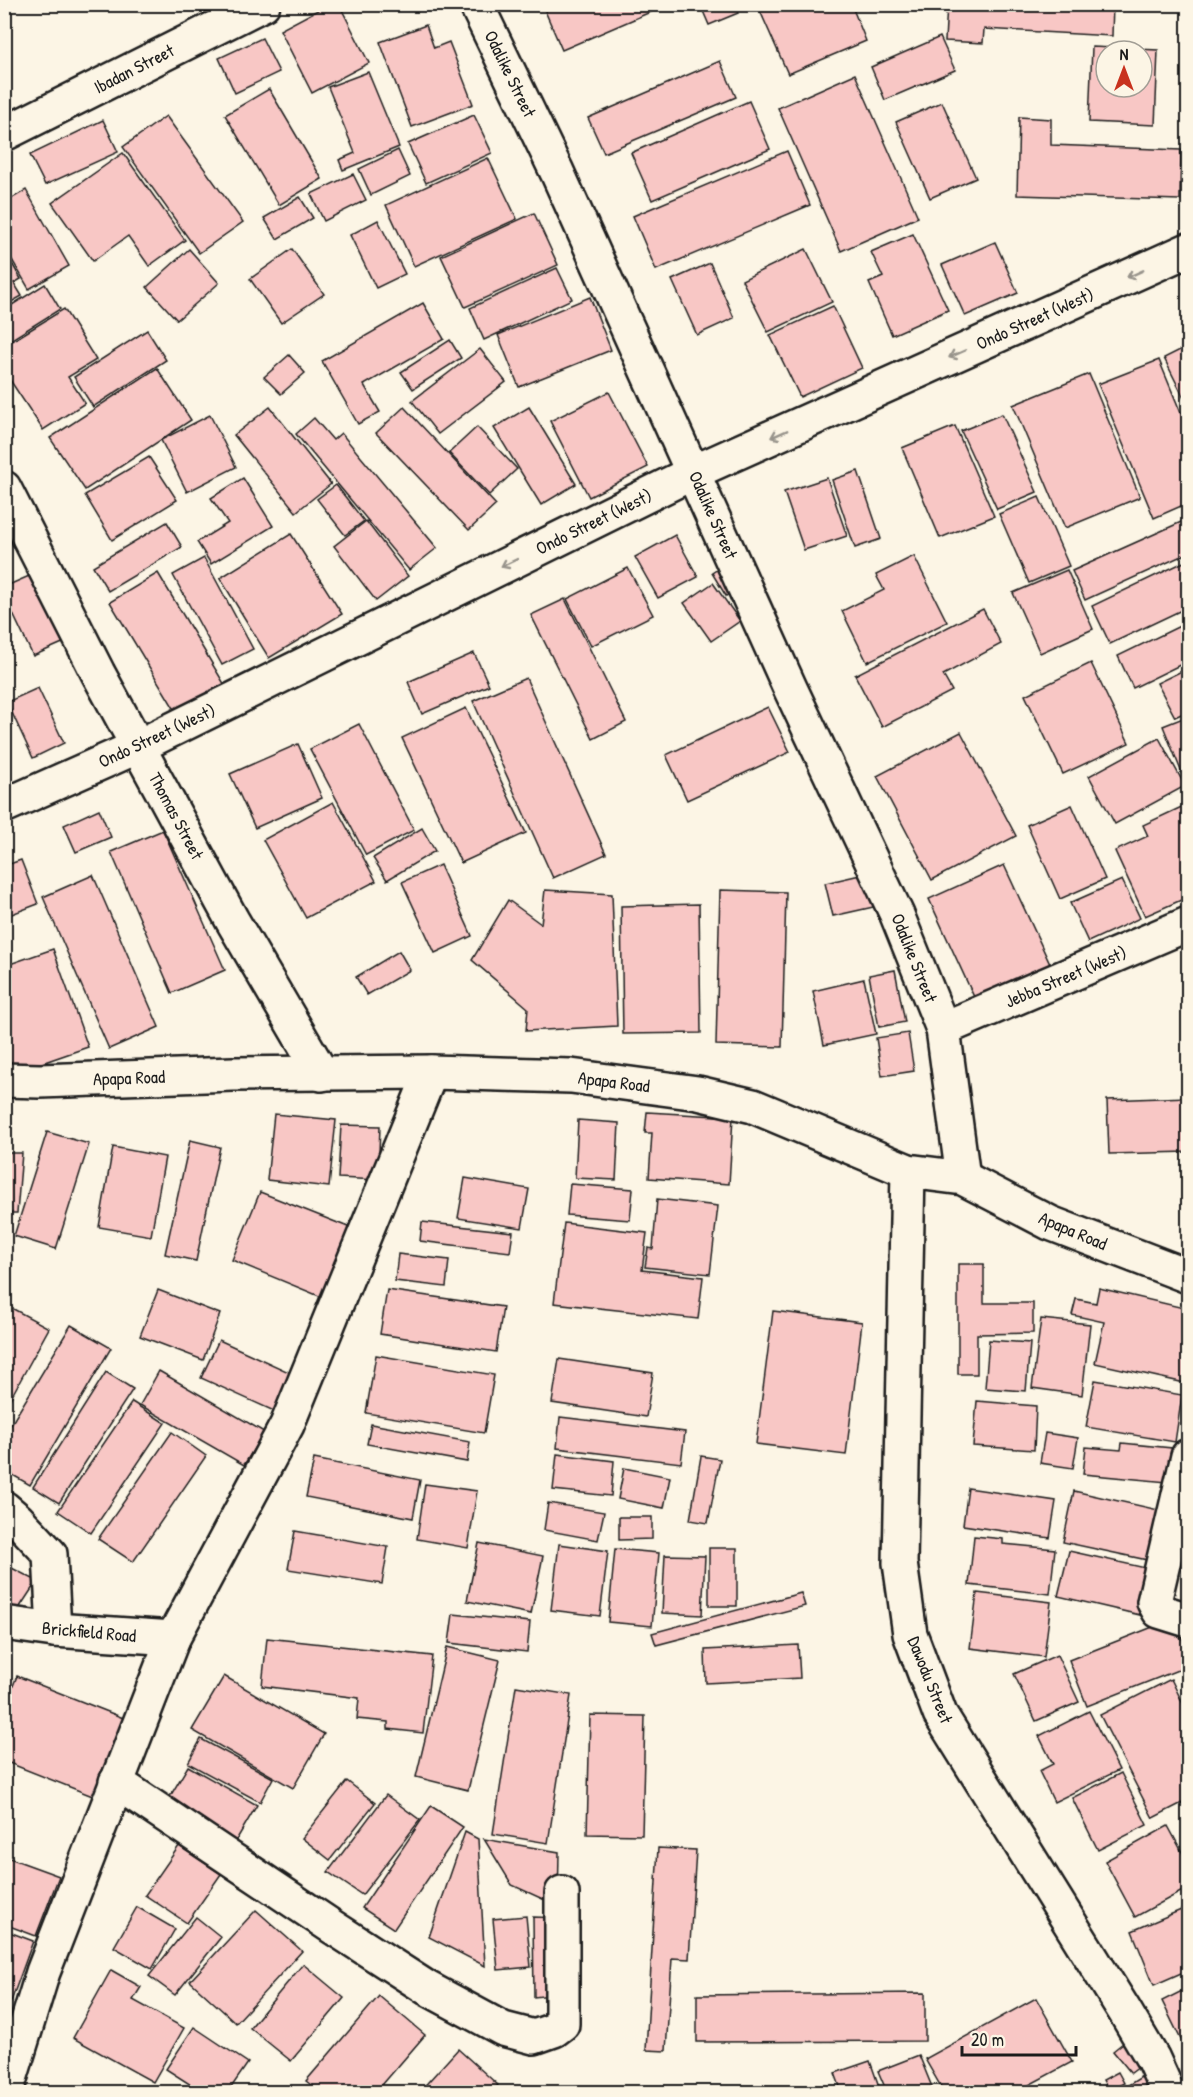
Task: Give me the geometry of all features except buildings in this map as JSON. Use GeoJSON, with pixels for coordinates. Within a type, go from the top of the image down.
{"type":"FeatureCollection","features":[{"type":"Feature","properties":{"kind":"street","name":"Ibadan Street"},"geometry":{"type":"LineString","coordinates":[[4,134],[263,4]]}},
{"type":"Feature","properties":{"kind":"street","name":"Odalike Street"},"geometry":{"type":"LineString","coordinates":[[476,4],[557,172],[790,688],[897,915],[943,1029],[963,1178]]}},
{"type":"Feature","properties":{"kind":"street","name":"Ondo Street (West)"},"geometry":{"type":"LineString","coordinates":[[4,806],[138,746],[694,472],[1188,250]]}},
{"type":"Feature","properties":{"kind":"street","name":"Thomas Street"},"geometry":{"type":"LineString","coordinates":[[4,488],[78,634],[232,920],[322,1074]]}},
{"type":"Feature","properties":{"kind":"street","name":"Jebba Street (West)"},"geometry":{"type":"LineString","coordinates":[[943,1029],[1188,924]]}},
{"type":"Feature","properties":{"kind":"street","name":"Apapa Road"},"geometry":{"type":"LineString","coordinates":[[4,1080],[431,1072],[571,1076],[698,1094],[753,1106],[908,1171],[963,1178],[1050,1223],[1188,1276]]}},
{"type":"Feature","properties":{"kind":"street"},"geometry":{"type":"LineString","coordinates":[[6,2092],[43,1972],[173,1638],[287,1425],[431,1072]]}},
{"type":"Feature","properties":{"kind":"street","name":"Dawodu Street"},"geometry":{"type":"LineString","coordinates":[[908,1171],[900,1563],[910,1635],[940,1714],[1124,2010],[1153,2060],[1168,2092]]}},
{"type":"Feature","properties":{"kind":"street"},"geometry":{"type":"LineString","coordinates":[[1188,1456],[1154,1602],[1159,1611],[1188,1620]]}},
{"type":"Feature","properties":{"kind":"street"},"geometry":{"type":"LineString","coordinates":[[4,1508],[50,1554],[54,1630]]}},
{"type":"Feature","properties":{"kind":"street","name":"Brickfield Road"},"geometry":{"type":"LineString","coordinates":[[4,1623],[54,1630],[173,1638]]}},
{"type":"Feature","properties":{"kind":"street"},"geometry":{"type":"LineString","coordinates":[[116,1782],[427,1988],[503,2029],[534,2037],[554,2030],[562,2024],[562,1893]]}}]}
